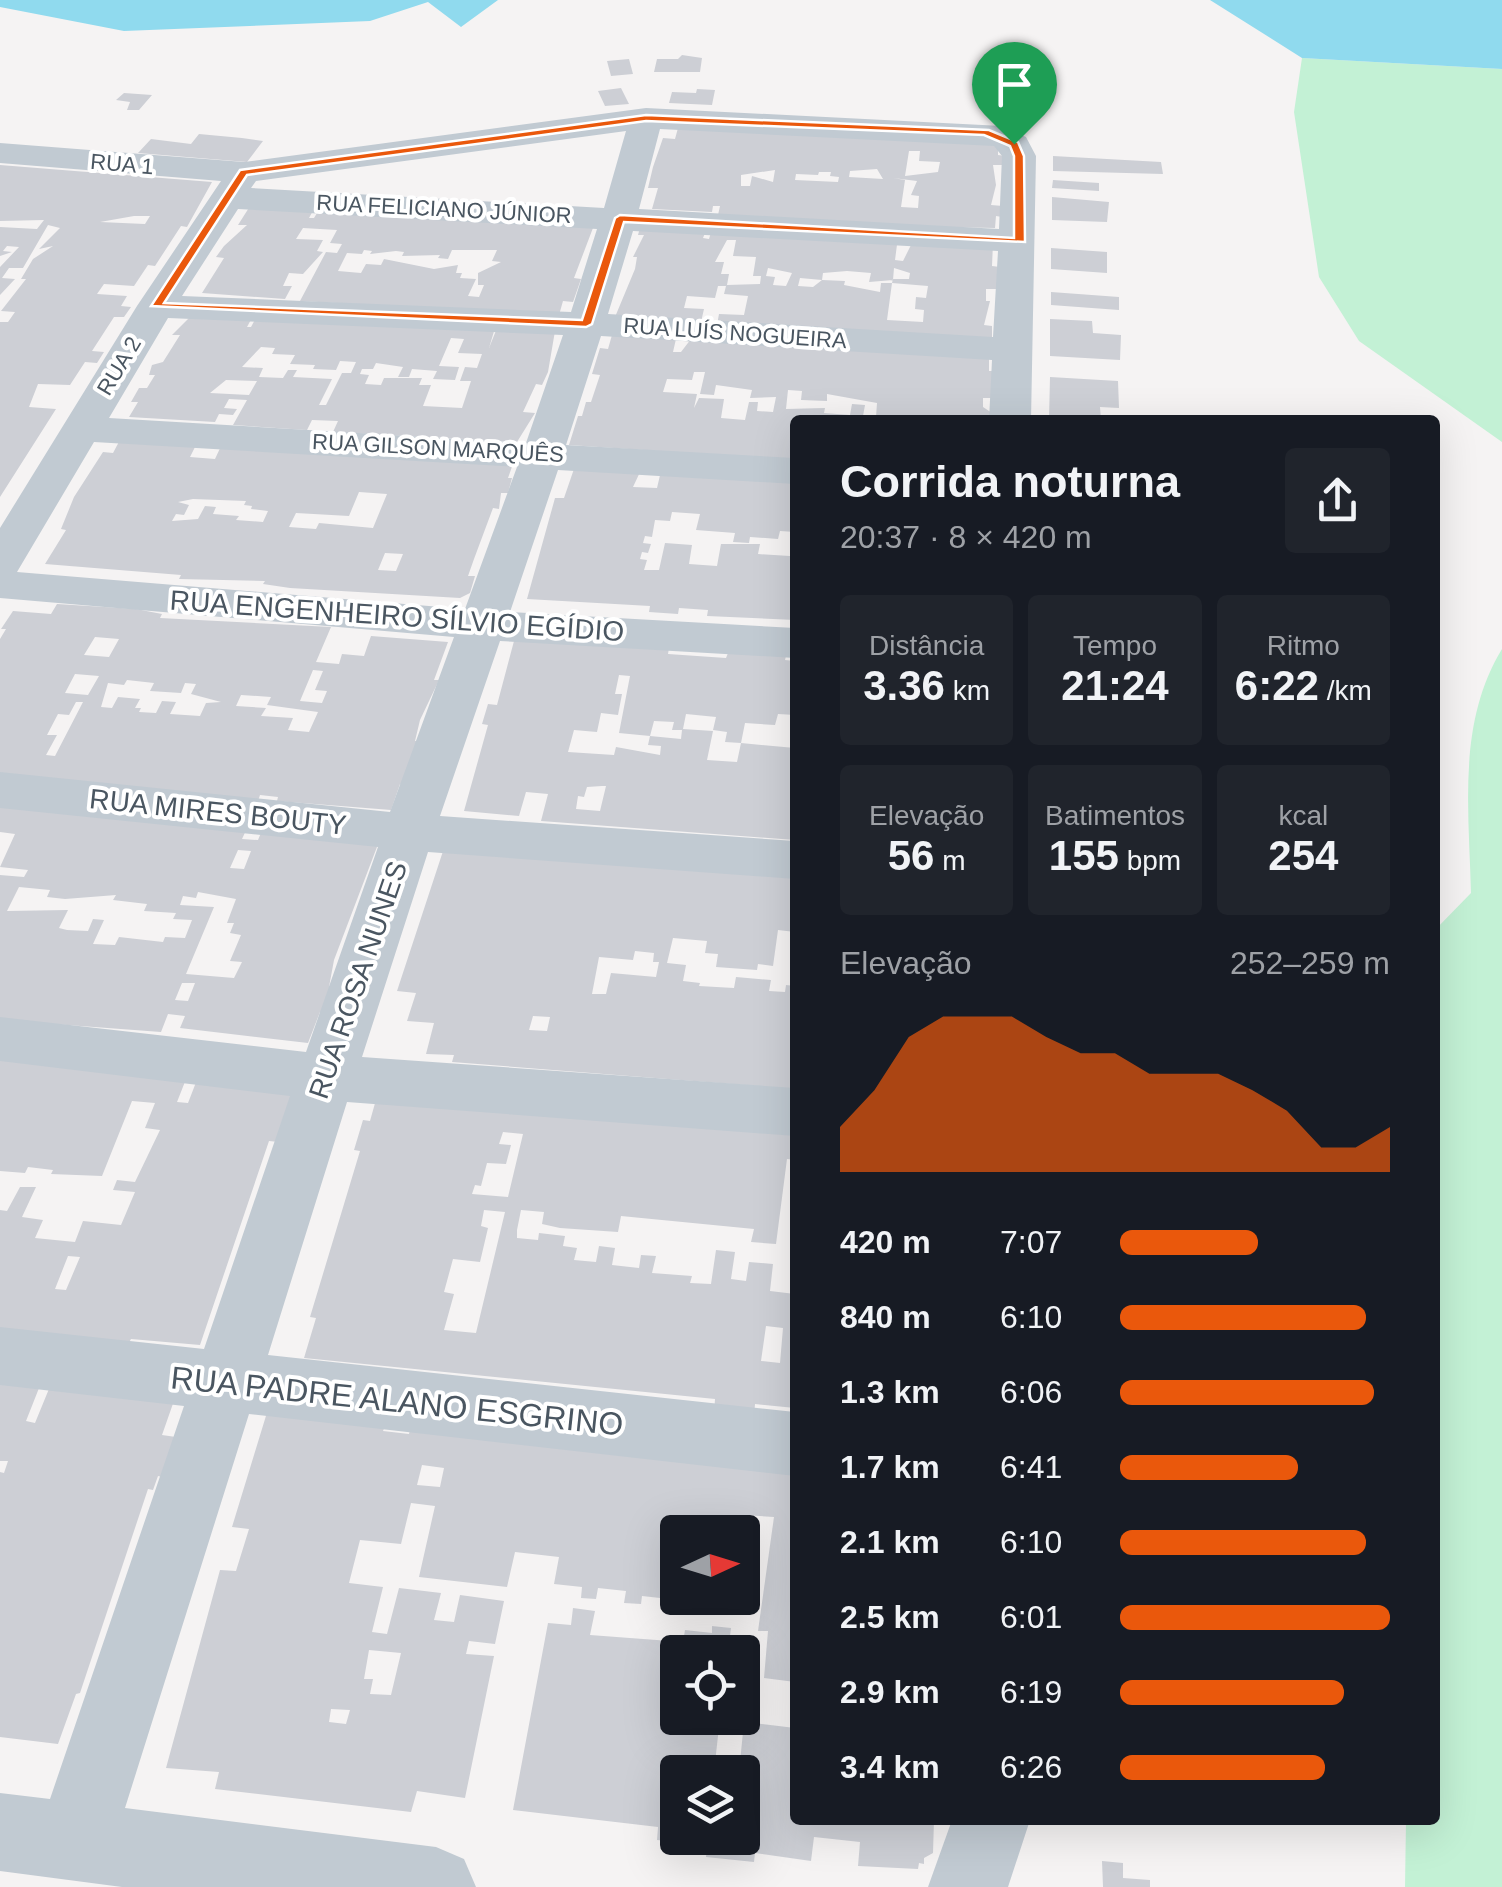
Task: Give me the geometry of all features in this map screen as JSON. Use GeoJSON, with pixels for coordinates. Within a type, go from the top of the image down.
{"type":"FeatureCollection","features":[{"type":"Feature","properties":{"kind":"street"},"geometry":{"type":"LineString","coordinates":[[236,185],[646,118],[986,132],[1014,144],[1019,156],[1020,242],[1010,415]]}},
{"type":"Feature","properties":{"kind":"street","name":"RUA ROSA NUNES"},"geometry":{"type":"LineString","coordinates":[[37,1838],[229,1384],[325,1077],[408,832],[545,454],[620,218],[646,118]]}},
{"type":"Feature","properties":{"kind":"street","name":"RUA 1"},"geometry":{"type":"LineString","coordinates":[[0,153],[236,185]]}},
{"type":"Feature","properties":{"kind":"street","name":"RUA FELICIANO JÚNIOR"},"geometry":{"type":"LineString","coordinates":[[236,185],[620,218],[1020,242]]}},
{"type":"Feature","properties":{"kind":"street","name":"RUA 2"},"geometry":{"type":"LineString","coordinates":[[0,564],[156,306],[236,185]]}},
{"type":"Feature","properties":{"kind":"street","name":"RUA LUÍS NOGUEIRA"},"geometry":{"type":"LineString","coordinates":[[156,306],[586,324],[1014,350]]}},
{"type":"Feature","properties":{"kind":"street","name":"RUA GILSON MARQUÊS"},"geometry":{"type":"LineString","coordinates":[[82,429],[790,471]]}},
{"type":"Feature","properties":{"kind":"street","name":"RUA ENGENHEIRO SÍLVIO EGÍDIO"},"geometry":{"type":"LineString","coordinates":[[0,584],[480,625],[790,643]]}},
{"type":"Feature","properties":{"kind":"street","name":"RUA MIRES BOUTY"},"geometry":{"type":"LineString","coordinates":[[0,790],[408,832],[790,860]]}},
{"type":"Feature","properties":{"kind":"street"},"geometry":{"type":"LineString","coordinates":[[0,1039],[325,1077],[790,1112]]}},
{"type":"Feature","properties":{"kind":"street","name":"RUA PADRE ALANO ESGRINO"},"geometry":{"type":"LineString","coordinates":[[0,1356],[790,1443]]}},
{"type":"Feature","properties":{"kind":"street"},"geometry":{"type":"LineString","coordinates":[[37,1838],[436,1887]]}},
{"type":"Feature","properties":{"kind":"green space"},"geometry":{"type":"Polygon","coordinates":[[[1302,58],[1502,69],[1502,442],[1359,341],[1319,277],[1294,112],[1302,58]]]}},
{"type":"Feature","properties":{"kind":"green space"},"geometry":{"type":"Polygon","coordinates":[[[1502,649],[1502,1887],[1405,1887],[1406,1825],[1440,1825],[1440,925],[1471,893],[1469,768],[1478,707],[1502,649]]]}},
{"type":"Feature","properties":{"kind":"water"},"geometry":{"type":"Polygon","coordinates":[[[0,0],[498,0],[461,27],[428,2],[370,21],[124,31],[0,7],[0,0]]]}},
{"type":"Feature","properties":{"kind":"water"},"geometry":{"type":"Polygon","coordinates":[[[1210,0],[1502,0],[1502,69],[1302,58],[1210,0]]]}},
{"type":"Feature","properties":{"kind":"building"},"geometry":{"type":"Polygon","coordinates":[[[682,55],[702,58],[700,72],[654,72],[657,59],[678,59],[682,55]]]}},
{"type":"Feature","properties":{"kind":"building"},"geometry":{"type":"Polygon","coordinates":[[[629,59],[633,74],[611,76],[607,61],[629,59]]]}},
{"type":"Feature","properties":{"kind":"building"},"geometry":{"type":"Polygon","coordinates":[[[621,88],[629,104],[605,106],[598,91],[621,88]]]}},
{"type":"Feature","properties":{"kind":"building"},"geometry":{"type":"Polygon","coordinates":[[[697,89],[715,90],[712,105],[669,103],[672,92],[696,93],[697,89]]]}},
{"type":"Feature","properties":{"kind":"building"},"geometry":{"type":"Polygon","coordinates":[[[124,93],[152,95],[139,110],[127,110],[130,102],[116,100],[124,93]]]}},
{"type":"Feature","properties":{"kind":"building"},"geometry":{"type":"Polygon","coordinates":[[[678,128],[998,144],[998,155],[1006,156],[1005,165],[993,165],[996,185],[991,205],[1003,206],[1002,217],[996,216],[995,228],[945,227],[718,215],[720,206],[713,206],[712,212],[652,209],[658,188],[648,188],[653,167],[663,138],[675,139],[678,128]],[[909,151],[905,176],[938,172],[940,162],[919,161],[920,151],[909,151]],[[877,169],[850,171],[849,177],[883,179],[877,169]],[[775,170],[741,175],[741,186],[750,186],[752,176],[773,182],[775,170]],[[831,172],[796,174],[795,180],[838,182],[839,177],[830,176],[831,172]],[[893,178],[905,180],[901,207],[918,208],[919,196],[911,195],[917,181],[893,178]]]}},
{"type":"Feature","properties":{"kind":"building"},"geometry":{"type":"Polygon","coordinates":[[[199,134],[263,141],[247,162],[138,153],[151,139],[191,144],[199,134]]]}},
{"type":"Feature","properties":{"kind":"building"},"geometry":{"type":"Polygon","coordinates":[[[1053,156],[1161,162],[1163,174],[1053,171],[1053,156]]]}},
{"type":"Feature","properties":{"kind":"building"},"geometry":{"type":"Polygon","coordinates":[[[0,165],[212,182],[187,227],[181,226],[155,266],[148,265],[134,286],[104,284],[97,294],[127,296],[121,306],[131,307],[124,317],[114,317],[92,351],[104,352],[97,363],[85,362],[70,385],[38,384],[29,407],[56,409],[0,497],[0,322],[8,322],[15,312],[1,311],[26,279],[21,279],[33,259],[53,246],[39,249],[60,228],[48,225],[23,268],[9,268],[2,278],[15,279],[0,295],[0,267],[19,247],[7,246],[3,251],[12,252],[0,256],[0,227],[37,229],[44,220],[0,221],[0,165]],[[134,216],[100,222],[145,224],[150,216],[134,216]]]}},
{"type":"Feature","properties":{"kind":"building"},"geometry":{"type":"Polygon","coordinates":[[[1053,180],[1099,183],[1099,191],[1052,188],[1053,180]]]}},
{"type":"Feature","properties":{"kind":"building"},"geometry":{"type":"Polygon","coordinates":[[[1052,197],[1109,202],[1107,222],[1052,220],[1052,197]]]}},
{"type":"Feature","properties":{"kind":"building"},"geometry":{"type":"Polygon","coordinates":[[[252,203],[315,207],[309,218],[314,218],[322,205],[596,220],[574,278],[581,279],[573,302],[563,301],[559,315],[300,301],[326,252],[337,253],[342,244],[330,243],[337,230],[303,228],[296,239],[323,240],[317,251],[323,252],[303,274],[289,273],[283,286],[292,286],[285,299],[202,293],[224,258],[216,257],[247,225],[238,225],[252,203]],[[452,250],[448,259],[438,258],[440,255],[402,256],[404,252],[396,251],[370,254],[372,251],[347,253],[338,271],[361,273],[366,264],[381,265],[384,259],[434,269],[458,265],[456,273],[462,273],[460,278],[476,279],[468,296],[479,297],[484,285],[478,285],[478,273],[501,262],[492,261],[497,250],[452,250]]]}},
{"type":"Feature","properties":{"kind":"building"},"geometry":{"type":"Polygon","coordinates":[[[641,224],[707,228],[703,238],[709,239],[713,226],[898,237],[895,260],[903,261],[914,239],[993,243],[992,266],[1000,267],[997,289],[986,289],[986,301],[990,301],[984,325],[992,326],[992,340],[717,325],[719,314],[744,315],[748,296],[724,294],[726,286],[718,286],[715,298],[687,296],[684,308],[704,309],[701,322],[615,317],[635,269],[637,257],[633,257],[644,235],[638,235],[641,224]],[[727,240],[715,262],[724,262],[721,274],[729,274],[727,285],[760,284],[761,276],[753,276],[756,257],[733,256],[736,240],[727,240]],[[768,268],[766,276],[775,277],[773,285],[786,286],[792,273],[768,268]],[[894,268],[893,279],[909,279],[910,273],[894,268]],[[847,271],[823,273],[822,280],[845,281],[844,285],[880,292],[881,283],[893,280],[869,282],[871,273],[847,271]],[[800,278],[798,286],[813,287],[822,280],[800,278]],[[892,283],[887,320],[923,322],[924,310],[915,309],[916,297],[926,298],[928,286],[892,283]]]}},
{"type":"Feature","properties":{"kind":"building"},"geometry":{"type":"Polygon","coordinates":[[[1051,248],[1107,252],[1107,273],[1051,269],[1051,248]]]}},
{"type":"Feature","properties":{"kind":"building"},"geometry":{"type":"Polygon","coordinates":[[[1051,292],[1119,297],[1119,310],[1051,305],[1051,292]]]}},
{"type":"Feature","properties":{"kind":"building"},"geometry":{"type":"Polygon","coordinates":[[[196,311],[254,314],[247,327],[251,327],[258,314],[495,328],[489,348],[497,328],[555,331],[548,372],[542,385],[536,384],[523,412],[535,413],[517,442],[333,432],[338,421],[312,420],[307,430],[233,425],[247,400],[229,399],[224,408],[237,409],[233,415],[219,414],[215,422],[129,417],[138,402],[131,402],[139,388],[147,388],[155,375],[149,375],[152,365],[163,362],[180,335],[172,335],[196,311]],[[451,338],[439,366],[459,367],[455,380],[433,379],[437,371],[412,369],[409,377],[398,377],[403,367],[376,363],[373,369],[362,369],[360,374],[369,375],[365,384],[381,385],[384,378],[422,378],[419,385],[431,385],[423,406],[462,408],[471,381],[460,381],[465,367],[477,368],[482,354],[458,353],[464,339],[451,338]],[[261,347],[242,367],[263,368],[259,377],[283,378],[288,370],[297,370],[293,377],[332,379],[319,405],[326,405],[342,373],[351,373],[356,362],[340,361],[336,370],[313,369],[315,365],[290,364],[295,355],[272,354],[275,348],[261,347]],[[226,380],[210,393],[249,395],[257,381],[226,380]]]}},
{"type":"Feature","properties":{"kind":"building"},"geometry":{"type":"Polygon","coordinates":[[[1050,319],[1092,321],[1093,333],[1121,335],[1120,360],[1050,356],[1050,319]]]}},
{"type":"Feature","properties":{"kind":"building"},"geometry":{"type":"Polygon","coordinates":[[[612,335],[676,339],[673,352],[681,352],[691,339],[989,356],[989,371],[995,371],[992,398],[983,398],[983,407],[992,415],[876,415],[877,403],[827,394],[827,401],[801,400],[802,391],[788,390],[786,409],[825,408],[824,413],[850,415],[790,415],[790,460],[569,445],[578,416],[582,416],[586,402],[591,402],[600,375],[592,374],[600,348],[608,349],[612,335]],[[694,372],[692,380],[667,379],[663,392],[697,394],[694,408],[699,398],[724,399],[721,418],[745,420],[749,402],[758,402],[757,411],[773,412],[776,397],[750,398],[752,390],[716,385],[714,395],[700,394],[705,372],[694,372]]]}},
{"type":"Feature","properties":{"kind":"building"},"geometry":{"type":"Polygon","coordinates":[[[1050,377],[1118,381],[1119,408],[1100,407],[1101,415],[1049,415],[1050,377]]]}},
{"type":"Feature","properties":{"kind":"building"},"geometry":{"type":"Polygon","coordinates":[[[852,404],[865,405],[863,415],[850,415],[852,404]]]}},
{"type":"Feature","properties":{"kind":"building"},"geometry":{"type":"Polygon","coordinates":[[[121,438],[197,443],[190,457],[215,459],[222,444],[514,461],[508,493],[501,493],[499,509],[493,508],[468,576],[475,576],[470,593],[460,598],[290,588],[263,584],[265,581],[179,579],[181,575],[45,564],[66,530],[61,529],[74,497],[103,452],[113,453],[121,438]],[[359,492],[349,516],[296,513],[289,527],[316,529],[319,523],[373,528],[387,494],[359,492]],[[246,501],[178,502],[189,505],[184,515],[176,514],[172,521],[198,519],[205,506],[216,507],[213,514],[239,516],[236,520],[263,522],[268,511],[251,509],[252,506],[244,505],[246,501]],[[385,553],[378,570],[396,571],[403,554],[385,553]]]}},
{"type":"Feature","properties":{"kind":"building"},"geometry":{"type":"Polygon","coordinates":[[[575,466],[641,470],[633,487],[657,488],[661,471],[790,478],[790,532],[780,531],[778,539],[750,537],[749,543],[733,542],[735,533],[696,530],[700,514],[672,512],[670,521],[655,520],[652,537],[645,536],[643,543],[651,544],[648,553],[642,552],[640,559],[647,560],[644,570],[659,570],[665,543],[692,545],[689,564],[717,566],[721,544],[760,544],[758,554],[790,556],[790,620],[707,616],[708,610],[679,608],[678,614],[649,612],[650,606],[527,599],[555,498],[564,498],[575,466]]]}},
{"type":"Feature","properties":{"kind":"building"},"geometry":{"type":"Polygon","coordinates":[[[57,604],[136,609],[162,614],[160,618],[331,627],[316,662],[339,664],[342,654],[364,656],[371,636],[448,642],[434,680],[439,680],[420,720],[415,741],[422,741],[408,784],[400,784],[391,810],[277,801],[278,797],[260,795],[258,801],[0,780],[0,639],[6,629],[1,629],[13,611],[51,614],[57,604]],[[95,637],[84,655],[109,657],[119,639],[95,637]],[[313,670],[300,701],[322,703],[327,691],[315,690],[323,671],[313,670]],[[75,674],[65,693],[88,695],[99,676],[75,674]],[[127,680],[124,685],[108,683],[101,707],[112,708],[118,697],[140,699],[135,708],[141,708],[139,712],[156,713],[162,701],[176,702],[170,714],[200,716],[206,703],[221,702],[191,694],[196,684],[185,683],[181,693],[150,691],[154,683],[127,680]],[[241,695],[236,706],[266,708],[261,716],[293,718],[288,730],[309,732],[318,712],[267,705],[271,697],[241,695]],[[76,702],[69,715],[58,714],[47,735],[57,735],[46,755],[55,756],[83,702],[76,702]]]}},
{"type":"Feature","properties":{"kind":"building"},"geometry":{"type":"Polygon","coordinates":[[[514,641],[669,648],[668,654],[726,658],[728,653],[786,656],[785,660],[790,660],[790,715],[778,714],[775,725],[745,723],[741,743],[790,748],[790,840],[541,821],[548,794],[526,792],[519,816],[464,811],[488,725],[482,724],[488,704],[497,705],[514,641]],[[619,675],[615,694],[622,694],[618,715],[601,713],[597,732],[574,730],[568,752],[614,755],[616,747],[660,755],[661,746],[648,745],[650,736],[619,733],[630,676],[619,675]],[[686,714],[683,729],[713,731],[707,760],[737,762],[741,743],[725,742],[727,732],[713,730],[716,717],[686,714]],[[654,721],[650,736],[681,739],[682,730],[672,730],[674,722],[654,721]],[[606,786],[587,787],[584,797],[578,796],[576,809],[600,811],[606,786]]]}},
{"type":"Feature","properties":{"kind":"building"},"geometry":{"type":"Polygon","coordinates":[[[0,802],[249,824],[242,839],[258,840],[263,828],[380,839],[334,960],[329,987],[333,987],[325,1013],[320,1012],[308,1043],[180,1028],[185,1016],[168,1014],[161,1032],[0,1020],[0,875],[24,877],[28,870],[0,867],[15,834],[0,832],[0,802]],[[238,850],[230,868],[244,869],[251,851],[238,850]],[[19,887],[7,911],[68,910],[59,928],[67,930],[88,931],[93,919],[104,920],[93,944],[115,945],[119,937],[163,942],[165,937],[185,938],[192,920],[173,919],[176,913],[144,911],[147,904],[113,900],[116,895],[65,899],[47,897],[50,890],[19,887]],[[198,892],[196,898],[183,896],[180,905],[214,907],[186,974],[234,978],[242,962],[230,961],[241,935],[230,933],[234,923],[227,923],[236,899],[198,892]],[[182,983],[175,1000],[188,1001],[195,983],[182,983]]]}},
{"type":"Feature","properties":{"kind":"building"},"geometry":{"type":"Polygon","coordinates":[[[446,842],[790,871],[790,931],[778,930],[773,966],[758,964],[757,970],[716,967],[718,954],[705,953],[707,941],[673,938],[667,963],[686,965],[683,981],[700,983],[699,986],[734,988],[736,977],[771,980],[769,991],[785,992],[786,985],[790,985],[790,1089],[452,1062],[454,1055],[426,1054],[434,1023],[407,1021],[416,993],[397,991],[446,842]],[[635,951],[633,960],[599,957],[592,994],[606,994],[611,973],[656,977],[659,962],[653,962],[654,953],[635,951]],[[533,1016],[529,1030],[547,1031],[550,1017],[533,1016]]]}},
{"type":"Feature","properties":{"kind":"building"},"geometry":{"type":"Polygon","coordinates":[[[0,1051],[190,1069],[177,1102],[188,1103],[200,1072],[300,1082],[279,1142],[269,1141],[200,1345],[131,1339],[127,1346],[0,1330],[0,1210],[7,1211],[20,1187],[36,1187],[22,1217],[43,1220],[35,1238],[75,1242],[83,1221],[121,1225],[135,1192],[113,1190],[117,1180],[135,1182],[160,1130],[145,1128],[155,1103],[132,1101],[102,1176],[51,1174],[53,1170],[28,1167],[25,1173],[0,1171],[0,1051]],[[68,1256],[55,1289],[66,1290],[80,1257],[68,1256]]]}},
{"type":"Feature","properties":{"kind":"building"},"geometry":{"type":"Polygon","coordinates":[[[379,1089],[790,1122],[790,1159],[787,1159],[776,1244],[751,1242],[754,1229],[621,1216],[618,1232],[560,1228],[542,1224],[544,1212],[521,1210],[517,1238],[538,1240],[539,1233],[565,1236],[563,1246],[577,1248],[574,1260],[596,1262],[599,1246],[615,1248],[612,1265],[639,1268],[641,1255],[656,1256],[652,1273],[692,1276],[690,1283],[711,1284],[716,1250],[735,1252],[731,1279],[746,1281],[749,1262],[773,1264],[770,1291],[790,1293],[790,1408],[755,1404],[754,1417],[714,1413],[715,1399],[304,1358],[316,1318],[310,1317],[360,1151],[354,1150],[363,1120],[370,1121],[379,1089]],[[503,1132],[499,1144],[511,1145],[506,1164],[487,1163],[481,1186],[475,1185],[472,1194],[508,1197],[523,1134],[503,1132]],[[484,1210],[481,1226],[488,1228],[480,1262],[453,1259],[444,1292],[454,1294],[444,1330],[476,1333],[505,1212],[484,1210]],[[766,1326],[761,1361],[780,1363],[783,1328],[766,1326]]]}},
{"type":"Feature","properties":{"kind":"building"},"geometry":{"type":"Polygon","coordinates":[[[0,1373],[41,1383],[26,1421],[35,1423],[51,1384],[176,1395],[162,1435],[176,1437],[162,1477],[158,1476],[153,1490],[148,1489],[80,1693],[76,1694],[58,1744],[0,1737],[0,1472],[4,1473],[8,1461],[0,1461],[0,1373]]]}},
{"type":"Feature","properties":{"kind":"building"},"geometry":{"type":"Polygon","coordinates":[[[269,1406],[388,1418],[383,1431],[409,1434],[413,1416],[790,1451],[790,1681],[764,1678],[768,1631],[758,1631],[774,1517],[660,1515],[660,1598],[642,1596],[641,1604],[624,1603],[626,1591],[598,1588],[596,1599],[581,1598],[582,1587],[554,1584],[559,1557],[515,1552],[507,1587],[419,1577],[435,1506],[411,1503],[401,1544],[360,1540],[349,1583],[383,1587],[372,1632],[387,1634],[399,1588],[441,1593],[434,1620],[454,1622],[460,1595],[504,1601],[495,1644],[469,1641],[466,1654],[494,1656],[465,1798],[417,1791],[411,1812],[215,1789],[219,1772],[166,1768],[220,1570],[236,1571],[249,1529],[232,1527],[269,1406]],[[422,1465],[417,1485],[440,1487],[444,1468],[422,1465]],[[369,1650],[364,1679],[373,1679],[370,1694],[391,1695],[401,1653],[369,1650]],[[331,1709],[329,1722],[346,1724],[350,1710],[331,1709]]]}},
{"type":"Feature","properties":{"kind":"building"},"geometry":{"type":"Polygon","coordinates":[[[573,1608],[595,1611],[590,1635],[660,1640],[660,1735],[718,1735],[716,1755],[660,1755],[660,1840],[658,1827],[513,1810],[548,1623],[571,1625],[573,1608]]]}},
{"type":"Feature","properties":{"kind":"building"},"geometry":{"type":"Polygon","coordinates":[[[712,1626],[731,1628],[730,1635],[684,1635],[685,1630],[712,1633],[712,1626]]]}},
{"type":"Feature","properties":{"kind":"building"},"geometry":{"type":"Polygon","coordinates":[[[760,1724],[790,1727],[790,1825],[934,1825],[933,1853],[924,1858],[924,1864],[919,1863],[918,1869],[858,1866],[860,1842],[814,1837],[811,1861],[760,1854],[760,1755],[741,1755],[743,1735],[760,1735],[760,1724]]]}},
{"type":"Feature","properties":{"kind":"building"},"geometry":{"type":"Polygon","coordinates":[[[706,1855],[755,1855],[754,1862],[706,1855]]]}},
{"type":"Feature","properties":{"kind":"building"},"geometry":{"type":"Polygon","coordinates":[[[1102,1861],[1123,1863],[1123,1878],[1150,1880],[1150,1887],[1103,1887],[1102,1861]]]}},
{"type":"Feature","properties":{"kind":"route"},"geometry":{"type":"LineString","coordinates":[[646,118],[986,132],[1014,144],[1019,156],[1020,242],[620,218],[586,324],[156,306],[244,172],[646,118]]}}]}
